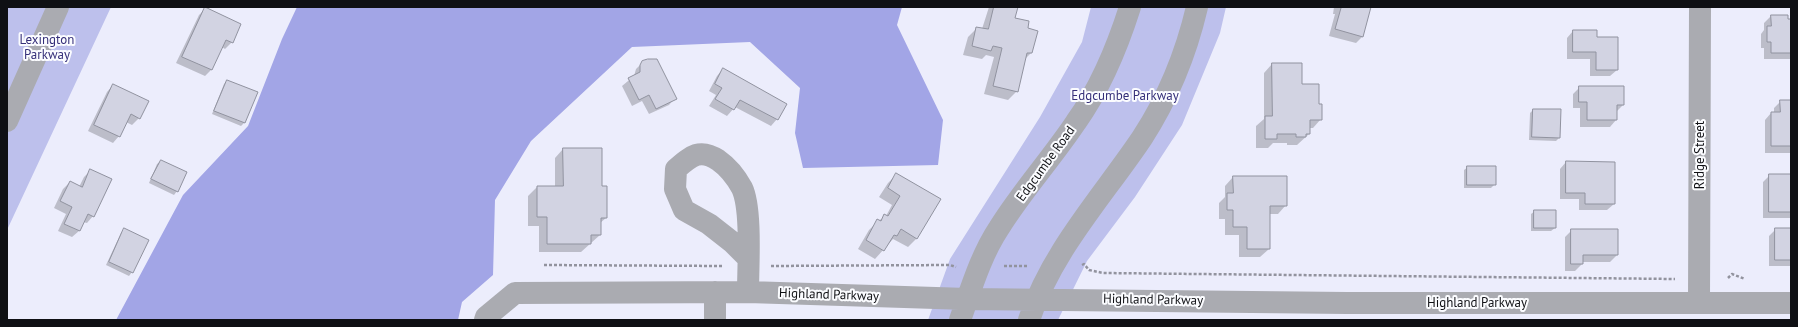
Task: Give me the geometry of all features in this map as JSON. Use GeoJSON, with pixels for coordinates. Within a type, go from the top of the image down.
{"type":"FeatureCollection","features":[{"type":"Feature","properties":{"kind":"street"},"geometry":{"type":"LineString","coordinates":[[7,121],[58,7]]}},
{"type":"Feature","properties":{"kind":"street","name":"Edgcumbe Road"},"geometry":{"type":"LineString","coordinates":[[960,320],[986,252],[998,228],[1077,122],[1094,95],[1111,62],[1130,7]]}},
{"type":"Feature","properties":{"kind":"street"},"geometry":{"type":"LineString","coordinates":[[1029,320],[1036,299],[1064,249],[1143,136],[1168,94],[1192,30],[1196,7]]}},
{"type":"Feature","properties":{"kind":"street","name":"Ridge Street"},"geometry":{"type":"LineString","coordinates":[[1699,302],[1700,7]]}},
{"type":"Feature","properties":{"kind":"street"},"geometry":{"type":"LineString","coordinates":[[748,258],[732,242],[709,224],[684,210],[675,189],[676,170],[691,156],[709,154],[728,167],[742,189],[748,218],[748,258],[748,292]]}},
{"type":"Feature","properties":{"kind":"street"},"geometry":{"type":"LineString","coordinates":[[715,292],[715,320]]}},
{"type":"Feature","properties":{"kind":"street","name":"Highland Parkway"},"geometry":{"type":"LineString","coordinates":[[486,320],[486,317],[515,293],[748,292],[967,299],[1036,299],[1347,311],[1699,302],[1791,303]]}},
{"type":"Feature","properties":{"kind":"path"},"geometry":{"type":"LineString","coordinates":[[1078,269],[1084,264],[1089,270],[1103,273],[1672,278],[1677,280]]}},
{"type":"Feature","properties":{"kind":"path"},"geometry":{"type":"LineString","coordinates":[[996,266],[1035,267]]}},
{"type":"Feature","properties":{"kind":"green space","name":"Lexington Parkway"},"geometry":{"type":"Polygon","coordinates":[[[7,7],[111,7],[7,230],[7,7]]]}},
{"type":"Feature","properties":{"kind":"green space","name":"Edgcumbe Parkway"},"geometry":{"type":"Polygon","coordinates":[[[1091,7],[1226,7],[1220,33],[1182,125],[1135,197],[1087,261],[1058,320],[928,320],[950,259],[1040,117],[1082,42],[1091,7]]]}},
{"type":"Feature","properties":{"kind":"shaded area"},"geometry":{"type":"Polygon","coordinates":[[[297,7],[902,7],[897,25],[943,120],[938,165],[803,168],[795,133],[800,88],[750,42],[632,47],[531,141],[495,200],[493,275],[462,302],[458,320],[116,320],[183,195],[248,126],[282,39],[297,7]]]}},
{"type":"Feature","properties":{"kind":"building"},"geometry":{"type":"Polygon","coordinates":[[[205,7],[241,24],[233,43],[226,40],[212,70],[182,57],[205,7]]]}},
{"type":"Feature","properties":{"kind":"building"},"geometry":{"type":"Polygon","coordinates":[[[994,7],[1018,7],[1015,18],[1029,21],[1028,28],[1038,31],[1032,53],[1027,53],[1018,92],[993,86],[1002,48],[993,46],[991,51],[972,46],[976,27],[988,29],[994,7]]]}},
{"type":"Feature","properties":{"kind":"building"},"geometry":{"type":"Polygon","coordinates":[[[1339,7],[1371,7],[1363,37],[1335,29],[1341,8],[1339,7]]]}},
{"type":"Feature","properties":{"kind":"building"},"geometry":{"type":"Polygon","coordinates":[[[1771,15],[1788,15],[1788,19],[1791,19],[1791,53],[1771,53],[1771,42],[1767,42],[1767,26],[1771,26],[1771,15]]]}},
{"type":"Feature","properties":{"kind":"building"},"geometry":{"type":"Polygon","coordinates":[[[1573,30],[1597,30],[1597,37],[1618,37],[1618,70],[1596,70],[1596,52],[1573,52],[1573,30]]]}},
{"type":"Feature","properties":{"kind":"building"},"geometry":{"type":"Polygon","coordinates":[[[657,59],[677,99],[656,109],[649,95],[639,100],[628,78],[640,72],[640,65],[642,61],[657,59]]]}},
{"type":"Feature","properties":{"kind":"building"},"geometry":{"type":"Polygon","coordinates":[[[1272,63],[1302,63],[1302,84],[1319,84],[1319,104],[1322,104],[1322,120],[1310,120],[1310,134],[1306,134],[1306,137],[1296,137],[1296,134],[1277,134],[1277,139],[1265,139],[1265,116],[1272,116],[1272,63]]]}},
{"type":"Feature","properties":{"kind":"building"},"geometry":{"type":"Polygon","coordinates":[[[723,68],[787,104],[778,120],[740,100],[734,110],[715,99],[722,88],[715,84],[723,68]]]}},
{"type":"Feature","properties":{"kind":"building"},"geometry":{"type":"Polygon","coordinates":[[[227,80],[258,92],[245,123],[214,111],[227,80]]]}},
{"type":"Feature","properties":{"kind":"building"},"geometry":{"type":"Polygon","coordinates":[[[113,84],[149,101],[140,119],[131,114],[120,137],[94,125],[113,84]]]}},
{"type":"Feature","properties":{"kind":"building"},"geometry":{"type":"Polygon","coordinates":[[[1579,86],[1624,86],[1624,105],[1617,105],[1617,120],[1587,120],[1587,102],[1579,102],[1579,86]]]}},
{"type":"Feature","properties":{"kind":"building"},"geometry":{"type":"Polygon","coordinates":[[[1780,100],[1791,100],[1791,146],[1771,146],[1771,112],[1780,112],[1780,100]]]}},
{"type":"Feature","properties":{"kind":"building"},"geometry":{"type":"Polygon","coordinates":[[[1533,109],[1561,109],[1560,138],[1532,137],[1533,109]]]}},
{"type":"Feature","properties":{"kind":"building"},"geometry":{"type":"Polygon","coordinates":[[[563,148],[602,148],[602,186],[607,186],[607,218],[601,218],[601,235],[591,235],[591,244],[547,244],[547,217],[537,217],[537,186],[563,186],[563,148]]]}},
{"type":"Feature","properties":{"kind":"building"},"geometry":{"type":"Polygon","coordinates":[[[161,160],[187,172],[178,192],[151,179],[161,160]]]}},
{"type":"Feature","properties":{"kind":"building"},"geometry":{"type":"Polygon","coordinates":[[[1566,161],[1615,162],[1615,204],[1585,204],[1585,193],[1566,193],[1566,161]]]}},
{"type":"Feature","properties":{"kind":"building"},"geometry":{"type":"Polygon","coordinates":[[[1467,166],[1496,166],[1496,185],[1467,185],[1467,166]]]}},
{"type":"Feature","properties":{"kind":"building"},"geometry":{"type":"Polygon","coordinates":[[[90,169],[112,179],[94,217],[88,214],[80,231],[64,224],[72,207],[60,201],[70,181],[82,187],[90,169]]]}},
{"type":"Feature","properties":{"kind":"building"},"geometry":{"type":"Polygon","coordinates":[[[896,173],[941,199],[917,239],[901,229],[897,236],[894,235],[884,251],[866,240],[877,219],[881,221],[884,214],[888,216],[900,196],[888,188],[896,173]]]}},
{"type":"Feature","properties":{"kind":"building"},"geometry":{"type":"Polygon","coordinates":[[[1769,174],[1791,174],[1791,212],[1769,212],[1769,174]]]}},
{"type":"Feature","properties":{"kind":"building"},"geometry":{"type":"Polygon","coordinates":[[[1233,176],[1287,176],[1287,206],[1270,206],[1270,249],[1247,249],[1247,227],[1233,227],[1233,210],[1227,210],[1227,193],[1233,193],[1233,176]]]}},
{"type":"Feature","properties":{"kind":"building"},"geometry":{"type":"Polygon","coordinates":[[[1534,210],[1556,210],[1556,228],[1534,228],[1534,210]]]}},
{"type":"Feature","properties":{"kind":"building"},"geometry":{"type":"Polygon","coordinates":[[[124,228],[149,240],[133,273],[109,262],[124,228]]]}},
{"type":"Feature","properties":{"kind":"building"},"geometry":{"type":"Polygon","coordinates":[[[1775,228],[1791,228],[1791,260],[1775,260],[1775,228]]]}},
{"type":"Feature","properties":{"kind":"building"},"geometry":{"type":"Polygon","coordinates":[[[1571,229],[1618,229],[1618,255],[1583,255],[1583,264],[1571,264],[1571,229]]]}}]}
